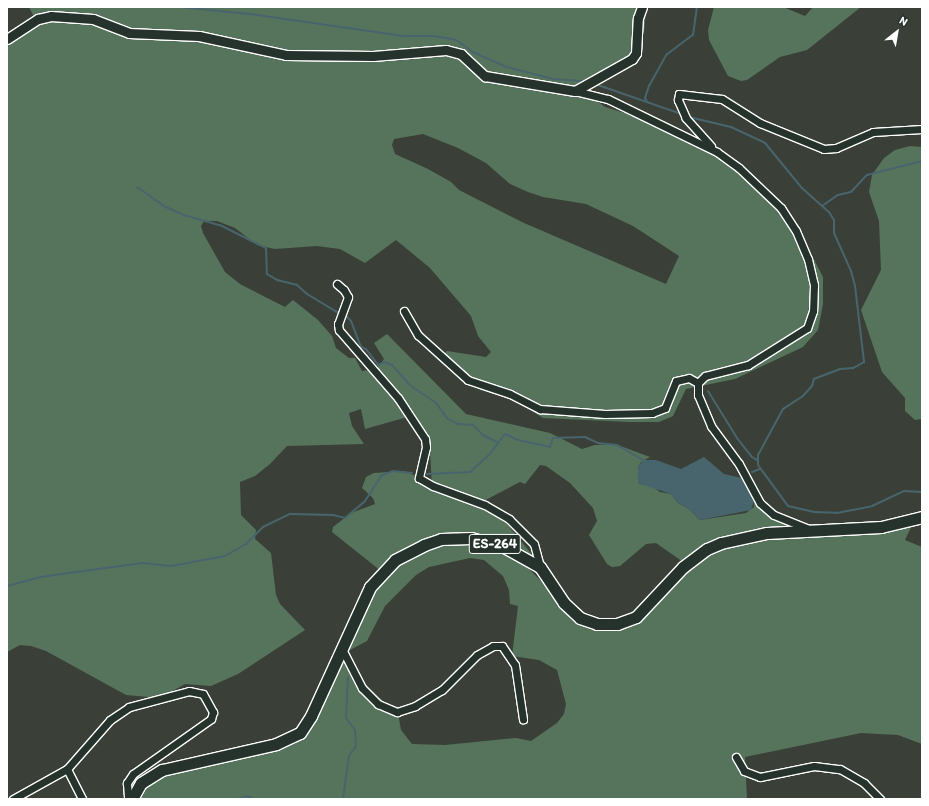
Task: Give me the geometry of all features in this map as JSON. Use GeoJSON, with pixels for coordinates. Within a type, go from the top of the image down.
{"type":"FeatureCollection","features":[{"type":"Feature","properties":{"kind":"main road","name":"ES-264"},"geometry":{"type":"LineString","coordinates":[[132,799],[142,783],[162,770],[276,744],[300,733],[311,716],[341,647],[376,578],[395,560],[424,545],[441,539],[471,538],[504,547],[540,567],[564,603],[580,618],[597,624],[617,624],[636,617],[683,568],[707,549],[745,536],[810,530],[881,527],[918,520]]}},
{"type":"Feature","properties":{"kind":"street"},"geometry":{"type":"LineString","coordinates":[[575,91],[626,64],[636,53],[638,18],[642,7]]}},
{"type":"Feature","properties":{"kind":"street"},"geometry":{"type":"LineString","coordinates":[[7,39],[38,19],[51,16],[93,19],[129,33],[199,36],[286,55],[373,56],[446,50],[462,54],[484,76],[575,91],[608,99],[653,123],[717,152]]}},
{"type":"Feature","properties":{"kind":"street"},"geometry":{"type":"LineString","coordinates":[[810,530],[774,514],[760,503],[739,464],[711,426],[698,395],[698,383],[705,376],[748,365],[801,334],[809,324],[814,304],[814,285],[808,259],[788,218],[739,168],[717,152],[694,130],[678,100],[681,93],[716,97],[760,123],[829,149],[856,142],[873,132],[922,129]]}},
{"type":"Feature","properties":{"kind":"street"},"geometry":{"type":"LineString","coordinates":[[337,284],[344,290],[348,297],[338,324],[339,330],[398,398],[425,439],[426,447],[419,478],[433,486],[485,505],[509,519],[534,544],[540,567]]}},
{"type":"Feature","properties":{"kind":"street"},"geometry":{"type":"LineString","coordinates":[[404,311],[424,340],[468,380],[510,394],[540,409],[605,414],[652,414],[665,408],[676,381],[689,378],[698,383]]}},
{"type":"Feature","properties":{"kind":"street"},"geometry":{"type":"LineString","coordinates":[[341,647],[362,688],[378,704],[397,712],[415,706],[442,690],[477,655],[493,646],[502,646],[515,665],[523,719]]}},
{"type":"Feature","properties":{"kind":"street"},"geometry":{"type":"LineString","coordinates":[[13,799],[67,769],[110,720],[129,707],[189,691],[203,694],[213,712],[211,719],[133,774],[127,783],[128,799]]}},
{"type":"Feature","properties":{"kind":"street"},"geometry":{"type":"LineString","coordinates":[[736,757],[744,772],[760,777],[814,766],[840,769],[864,782],[880,799]]}},
{"type":"Feature","properties":{"kind":"street"},"geometry":{"type":"LineString","coordinates":[[67,769],[82,799]]}},
{"type":"Feature","properties":{"kind":"green space"},"geometry":{"type":"Polygon","coordinates":[[[29,7],[649,7],[646,11],[644,33],[634,53],[588,83],[589,95],[605,107],[635,116],[734,165],[793,219],[823,277],[823,304],[818,330],[803,347],[735,379],[686,389],[673,416],[659,422],[543,418],[514,400],[480,390],[441,357],[447,351],[486,357],[491,352],[478,336],[471,316],[430,268],[396,240],[365,263],[340,249],[317,246],[275,249],[257,245],[235,228],[217,221],[204,221],[201,226],[203,233],[225,272],[240,284],[285,307],[293,300],[318,320],[332,336],[336,348],[349,358],[355,358],[362,371],[376,369],[384,359],[374,343],[387,334],[466,414],[550,433],[582,449],[595,445],[615,444],[650,457],[641,462],[638,468],[639,484],[651,485],[660,492],[671,494],[678,503],[689,509],[700,520],[746,513],[754,507],[754,500],[761,504],[768,513],[779,521],[793,528],[756,533],[686,564],[656,543],[646,544],[620,566],[612,567],[607,564],[589,535],[597,521],[593,508],[570,483],[546,466],[540,465],[525,484],[520,482],[476,505],[506,523],[535,558],[501,539],[483,534],[451,533],[416,543],[400,552],[381,571],[332,532],[333,527],[351,513],[375,504],[373,498],[362,488],[366,477],[374,473],[404,471],[418,477],[432,487],[430,451],[411,416],[365,429],[361,409],[349,413],[352,426],[364,444],[287,446],[270,464],[255,476],[240,482],[241,515],[256,530],[255,539],[271,553],[276,595],[280,604],[305,630],[238,674],[211,686],[185,684],[160,698],[126,695],[46,651],[31,646],[20,645],[7,652],[7,46],[30,30],[35,19],[29,7]],[[423,134],[394,139],[392,145],[395,154],[428,169],[451,182],[459,190],[524,223],[666,284],[679,256],[633,226],[586,204],[543,197],[510,184],[486,163],[458,148],[423,134]]]}},
{"type":"Feature","properties":{"kind":"green space"},"geometry":{"type":"Polygon","coordinates":[[[714,7],[783,7],[805,16],[813,7],[861,7],[807,50],[780,57],[747,80],[741,81],[728,76],[709,40],[708,30],[714,7]]]}},
{"type":"Feature","properties":{"kind":"green space"},"geometry":{"type":"Polygon","coordinates":[[[910,146],[922,147],[922,419],[915,420],[905,411],[905,398],[882,372],[861,310],[881,270],[879,221],[869,192],[872,175],[884,158],[895,150],[910,146]]]}},
{"type":"Feature","properties":{"kind":"green space"},"geometry":{"type":"Polygon","coordinates":[[[913,523],[905,540],[922,547],[922,744],[898,735],[861,733],[745,757],[747,799],[141,799],[148,786],[166,774],[304,734],[316,720],[348,651],[376,591],[389,573],[407,557],[432,547],[458,543],[483,544],[504,551],[522,562],[551,591],[605,629],[619,629],[643,619],[695,565],[718,550],[744,541],[913,523]],[[470,558],[429,567],[416,575],[385,606],[367,641],[348,651],[363,682],[385,703],[397,708],[401,730],[412,744],[445,745],[516,738],[531,741],[557,723],[564,714],[566,704],[557,670],[539,660],[512,656],[518,606],[510,604],[509,590],[503,576],[484,560],[470,558]]]}},
{"type":"Feature","properties":{"kind":"water"},"geometry":{"type":"Polygon","coordinates":[[[704,457],[724,474],[742,478],[754,501],[751,510],[700,520],[689,509],[678,503],[671,494],[638,483],[638,468],[643,460],[656,460],[681,469],[704,457]]]}},
{"type":"Feature","properties":{"kind":"waterway"},"geometry":{"type":"LineString","coordinates":[[179,7],[250,14],[403,36],[434,36],[456,40],[473,52],[507,67],[553,79],[585,81]]}},
{"type":"Feature","properties":{"kind":"waterway"},"geometry":{"type":"LineString","coordinates":[[647,102],[645,98],[649,86],[666,55],[693,35],[697,7]]}},
{"type":"Feature","properties":{"kind":"waterway"},"geometry":{"type":"LineString","coordinates":[[595,84],[681,114]]}},
{"type":"Feature","properties":{"kind":"waterway"},"geometry":{"type":"LineString","coordinates":[[689,117],[731,127],[765,143],[802,188],[829,212],[834,220],[834,233],[851,271],[855,286],[864,362],[853,368],[840,369],[814,379],[812,386],[803,396],[783,409],[758,455],[758,465],[788,506],[814,512],[837,513],[872,506],[904,491],[922,492]]}},
{"type":"Feature","properties":{"kind":"waterway"},"geometry":{"type":"LineString","coordinates":[[822,206],[838,195],[851,192],[867,175],[922,161]]}},
{"type":"Feature","properties":{"kind":"waterway"},"geometry":{"type":"LineString","coordinates":[[137,187],[166,207],[184,215],[220,225],[266,248],[267,274],[277,280],[297,285],[307,294],[339,313]]}},
{"type":"Feature","properties":{"kind":"waterway"},"geometry":{"type":"LineString","coordinates":[[345,315],[351,321],[361,347],[366,349],[378,365],[384,362],[392,365],[411,386],[436,403],[447,418],[458,424],[473,425],[483,435],[497,442]]}},
{"type":"Feature","properties":{"kind":"waterway"},"geometry":{"type":"LineString","coordinates":[[708,391],[737,438],[752,457],[757,460]]}},
{"type":"Feature","properties":{"kind":"waterway"},"geometry":{"type":"LineString","coordinates":[[427,474],[470,472],[489,455],[505,434],[518,440],[550,447],[553,438],[585,437],[598,443],[617,445],[645,461]]}},
{"type":"Feature","properties":{"kind":"waterway"},"geometry":{"type":"LineString","coordinates":[[752,472],[760,469]]}},
{"type":"Feature","properties":{"kind":"waterway"},"geometry":{"type":"LineString","coordinates":[[7,586],[40,577],[142,563],[171,566],[225,556],[246,544],[263,527],[290,514],[333,515],[345,518],[365,501],[381,476],[393,471],[412,473]]}},
{"type":"Feature","properties":{"kind":"waterway"},"geometry":{"type":"LineString","coordinates":[[343,799],[349,756],[356,746],[355,730],[346,718],[348,677]]}},
{"type":"Feature","properties":{"kind":"waterway"},"geometry":{"type":"LineString","coordinates":[[238,799],[247,796],[254,799]]}}]}
